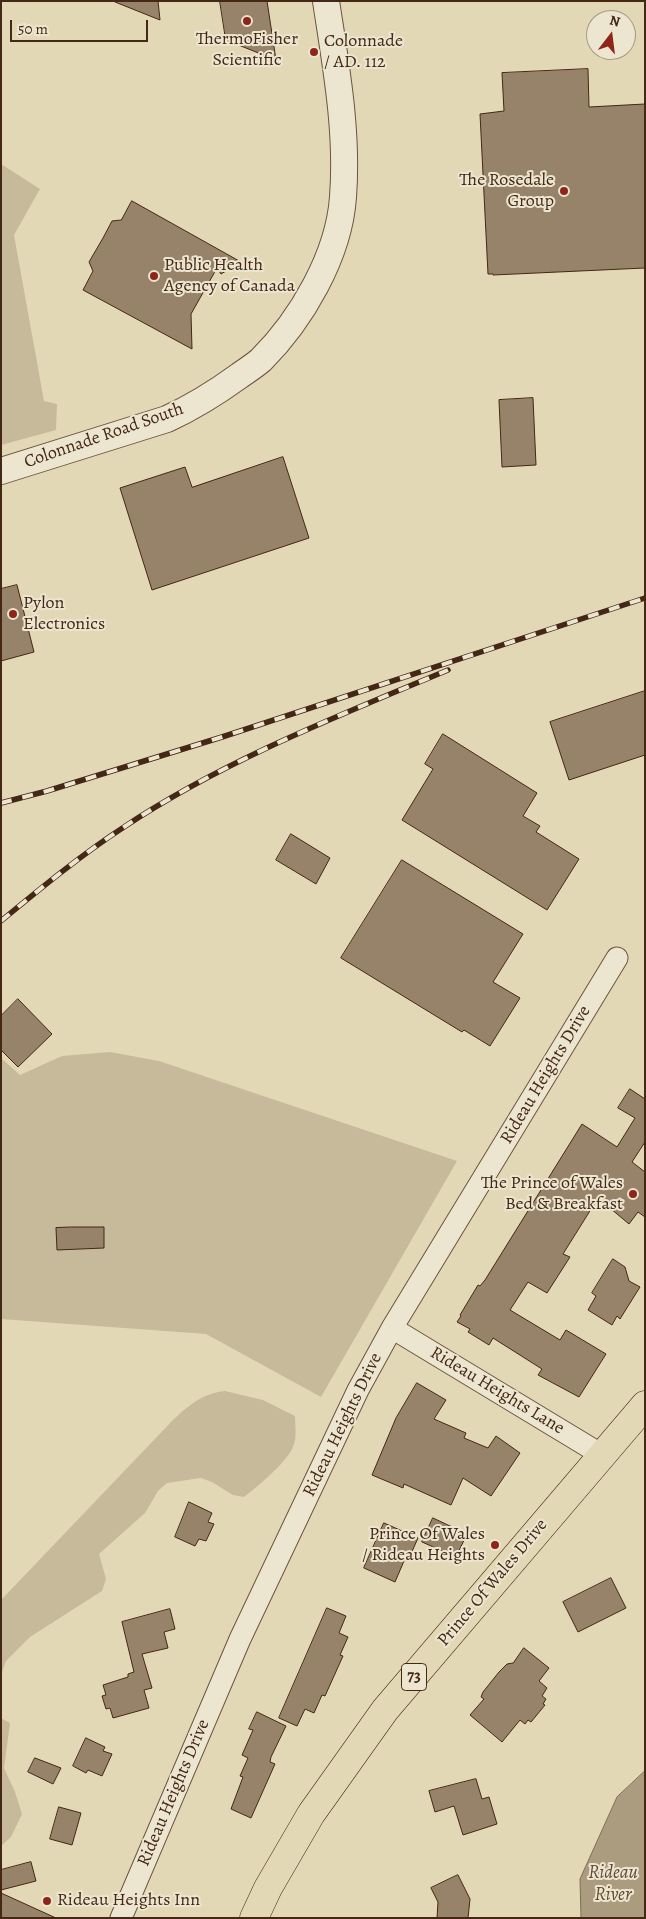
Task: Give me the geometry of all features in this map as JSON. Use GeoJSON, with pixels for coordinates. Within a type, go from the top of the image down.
{"type":"FeatureCollection","features":[{"type":"Feature","properties":{"kind":"main road","name":"Prince Of Wales Drive"},"geometry":{"type":"LineString","coordinates":[[254,1918],[268,1888],[311,1814],[386,1710],[645,1405]]}},
{"type":"Feature","properties":{"kind":"street","name":"Colonnade Road South"},"geometry":{"type":"LineString","coordinates":[[1,471],[168,419],[184,411],[259,362],[279,341],[296,318],[320,279],[337,230],[343,200],[344,155],[342,113],[326,1]]}},
{"type":"Feature","properties":{"kind":"street","name":"Rideau Heights Drive"},"geometry":{"type":"LineString","coordinates":[[121,1918],[240,1639],[358,1390],[392,1328],[617,958]]}},
{"type":"Feature","properties":{"kind":"street","name":"Rideau Heights Lane"},"geometry":{"type":"LineString","coordinates":[[392,1328],[602,1455]]}},
{"type":"Feature","properties":{"kind":"shaded area"},"geometry":{"type":"Polygon","coordinates":[[[1,164],[40,189],[14,235],[44,401],[57,404],[56,430],[1,445],[1,164]]]}},
{"type":"Feature","properties":{"kind":"shaded area"},"geometry":{"type":"Polygon","coordinates":[[[110,1052],[159,1061],[457,1161],[321,1397],[206,1334],[1,1319],[1,1058],[20,1075],[62,1056],[110,1052]]]}},
{"type":"Feature","properties":{"kind":"shaded area"},"geometry":{"type":"Polygon","coordinates":[[[225,1391],[263,1400],[295,1416],[295,1441],[286,1458],[257,1487],[244,1497],[233,1495],[212,1482],[201,1478],[167,1483],[158,1491],[145,1513],[99,1554],[106,1579],[102,1591],[30,1637],[6,1661],[1,1675],[1,1600],[173,1420],[190,1405],[203,1397],[225,1391]]]}},
{"type":"Feature","properties":{"kind":"shaded area"},"geometry":{"type":"Polygon","coordinates":[[[1,1718],[10,1723],[4,1768],[22,1814],[11,1837],[1,1846],[1,1718]]]}},
{"type":"Feature","properties":{"kind":"water","name":"Rideau River"},"geometry":{"type":"Polygon","coordinates":[[[645,1771],[645,1918],[581,1918],[580,1879],[617,1797],[645,1771]]]}},
{"type":"Feature","properties":{"kind":"building","name":"ThermoFisher Scientific"},"geometry":{"type":"Polygon","coordinates":[[[158,1],[160,20],[115,2],[158,1]]]}},
{"type":"Feature","properties":{"kind":"building","name":"ThermoFisher Scientific"},"geometry":{"type":"Polygon","coordinates":[[[220,1],[267,1],[276,60],[226,40],[220,1]]]}},
{"type":"Feature","properties":{"kind":"building","name":"The Rosedale Group"},"geometry":{"type":"Polygon","coordinates":[[[588,69],[589,107],[645,104],[645,268],[488,274],[480,114],[504,111],[502,73],[588,69]]]}},
{"type":"Feature","properties":{"kind":"building","name":"Public Health Agency of Canada"},"geometry":{"type":"Polygon","coordinates":[[[132,201],[241,262],[221,274],[217,268],[191,314],[192,349],[83,290],[93,271],[89,262],[112,221],[121,220],[132,201]]]}},
{"type":"Feature","properties":{"kind":"building"},"geometry":{"type":"Polygon","coordinates":[[[533,398],[536,465],[502,467],[499,400],[533,398]]]}},
{"type":"Feature","properties":{"kind":"building"},"geometry":{"type":"Polygon","coordinates":[[[283,457],[309,538],[152,590],[120,488],[185,467],[192,487],[283,457]]]}},
{"type":"Feature","properties":{"kind":"building","name":"Pylon Electronics"},"geometry":{"type":"Polygon","coordinates":[[[17,585],[34,652],[1,661],[1,589],[17,585]]]}},
{"type":"Feature","properties":{"kind":"building"},"geometry":{"type":"Polygon","coordinates":[[[645,691],[645,755],[569,780],[550,722],[645,691]]]}},
{"type":"Feature","properties":{"kind":"building"},"geometry":{"type":"Polygon","coordinates":[[[443,734],[537,793],[523,816],[540,826],[536,832],[579,859],[547,910],[402,820],[433,769],[425,764],[443,734]]]}},
{"type":"Feature","properties":{"kind":"building"},"geometry":{"type":"Polygon","coordinates":[[[291,834],[330,858],[316,884],[276,860],[291,834]]]}},
{"type":"Feature","properties":{"kind":"building"},"geometry":{"type":"Polygon","coordinates":[[[402,860],[523,934],[493,982],[520,998],[490,1046],[464,1030],[462,1032],[341,958],[402,860]]]}},
{"type":"Feature","properties":{"kind":"building"},"geometry":{"type":"Polygon","coordinates":[[[18,999],[52,1034],[18,1067],[1,1050],[1,1016],[18,999]]]}},
{"type":"Feature","properties":{"kind":"building"},"geometry":{"type":"Polygon","coordinates":[[[630,1089],[645,1099],[645,1142],[632,1162],[645,1172],[645,1217],[638,1212],[629,1224],[598,1198],[563,1254],[570,1257],[547,1293],[528,1282],[510,1310],[560,1340],[566,1330],[606,1354],[579,1397],[538,1375],[542,1369],[493,1338],[489,1345],[468,1332],[470,1329],[457,1322],[478,1285],[480,1286],[485,1280],[582,1124],[617,1147],[635,1118],[618,1108],[630,1089]]]}},
{"type":"Feature","properties":{"kind":"building"},"geometry":{"type":"Polygon","coordinates":[[[104,1227],[104,1248],[57,1250],[56,1228],[104,1227]]]}},
{"type":"Feature","properties":{"kind":"building"},"geometry":{"type":"Polygon","coordinates":[[[613,1259],[625,1267],[629,1281],[640,1287],[620,1319],[617,1316],[612,1325],[588,1310],[596,1296],[592,1293],[613,1259]]]}},
{"type":"Feature","properties":{"kind":"building"},"geometry":{"type":"Polygon","coordinates":[[[417,1383],[446,1400],[434,1419],[466,1433],[464,1438],[488,1448],[496,1436],[520,1453],[491,1496],[463,1478],[451,1505],[404,1484],[403,1488],[372,1475],[396,1418],[417,1383]]]}},
{"type":"Feature","properties":{"kind":"building"},"geometry":{"type":"Polygon","coordinates":[[[189,1502],[212,1513],[208,1522],[214,1524],[206,1541],[199,1539],[195,1546],[175,1537],[189,1502]]]}},
{"type":"Feature","properties":{"kind":"building"},"geometry":{"type":"Polygon","coordinates":[[[433,1518],[467,1534],[456,1557],[422,1542],[433,1518]]]}},
{"type":"Feature","properties":{"kind":"building"},"geometry":{"type":"Polygon","coordinates":[[[384,1523],[418,1538],[410,1556],[407,1554],[395,1582],[364,1568],[384,1523]]]}},
{"type":"Feature","properties":{"kind":"building"},"geometry":{"type":"Polygon","coordinates":[[[611,1578],[626,1608],[578,1632],[563,1602],[611,1578]]]}},
{"type":"Feature","properties":{"kind":"building"},"geometry":{"type":"Polygon","coordinates":[[[327,1608],[346,1616],[339,1633],[348,1637],[340,1655],[343,1656],[325,1696],[322,1695],[314,1713],[305,1709],[297,1726],[279,1718],[327,1608]]]}},
{"type":"Feature","properties":{"kind":"building"},"geometry":{"type":"Polygon","coordinates":[[[170,1609],[175,1629],[164,1632],[168,1648],[142,1654],[152,1688],[144,1690],[149,1708],[113,1718],[110,1708],[106,1709],[102,1696],[106,1695],[103,1685],[128,1677],[128,1674],[134,1672],[122,1622],[170,1609]]]}},
{"type":"Feature","properties":{"kind":"building"},"geometry":{"type":"Polygon","coordinates":[[[524,1648],[549,1668],[539,1681],[547,1688],[542,1696],[546,1699],[543,1704],[545,1705],[531,1722],[528,1720],[525,1724],[520,1720],[502,1742],[470,1715],[484,1699],[481,1697],[483,1692],[499,1672],[507,1664],[513,1663],[524,1648]]]}},
{"type":"Feature","properties":{"kind":"building"},"geometry":{"type":"Polygon","coordinates":[[[257,1712],[286,1726],[271,1757],[270,1762],[275,1764],[251,1818],[231,1809],[243,1777],[240,1776],[248,1758],[242,1755],[253,1730],[249,1729],[257,1712]]]}},
{"type":"Feature","properties":{"kind":"building"},"geometry":{"type":"Polygon","coordinates":[[[86,1738],[105,1747],[103,1751],[112,1754],[102,1776],[88,1770],[86,1773],[73,1766],[86,1738]]]}},
{"type":"Feature","properties":{"kind":"building"},"geometry":{"type":"Polygon","coordinates":[[[35,1758],[61,1768],[53,1784],[28,1772],[35,1758]]]}},
{"type":"Feature","properties":{"kind":"building"},"geometry":{"type":"Polygon","coordinates":[[[476,1779],[482,1799],[489,1797],[497,1824],[463,1835],[454,1806],[435,1812],[429,1791],[476,1779]]]}},
{"type":"Feature","properties":{"kind":"building"},"geometry":{"type":"Polygon","coordinates":[[[59,1807],[81,1813],[72,1845],[50,1839],[59,1807]]]}},
{"type":"Feature","properties":{"kind":"building"},"geometry":{"type":"Polygon","coordinates":[[[31,1862],[36,1881],[1,1890],[1,1870],[31,1862]]]}},
{"type":"Feature","properties":{"kind":"building"},"geometry":{"type":"Polygon","coordinates":[[[458,1875],[470,1899],[468,1918],[437,1918],[438,1902],[431,1888],[458,1875]]]}},
{"type":"Feature","properties":{"kind":"building"},"geometry":{"type":"Polygon","coordinates":[[[1,1893],[56,1918],[1,1918],[1,1893]]]}},
{"type":"Feature","properties":{"kind":"railway"},"geometry":{"type":"LineString","coordinates":[[1,803],[47,791],[222,737],[645,598]]}},
{"type":"Feature","properties":{"kind":"railway"},"geometry":{"type":"LineString","coordinates":[[1,921],[92,849],[162,803],[242,760],[448,670]]}},
{"type":"Feature","properties":{"kind":"place","name":"ThermoFisher Scientific"},"geometry":{"type":"Point","coordinates":[247,21]}},
{"type":"Feature","properties":{"kind":"place","name":"Colonnade / AD. 112"},"geometry":{"type":"Point","coordinates":[314,52]}},
{"type":"Feature","properties":{"kind":"place","name":"The Rosedale Group"},"geometry":{"type":"Point","coordinates":[564,191]}},
{"type":"Feature","properties":{"kind":"place","name":"Public Health Agency of Canada"},"geometry":{"type":"Point","coordinates":[154,276]}},
{"type":"Feature","properties":{"kind":"place","name":"Pylon Electronics"},"geometry":{"type":"Point","coordinates":[13,614]}},
{"type":"Feature","properties":{"kind":"place","name":"The Prince of Wales Bed & Breakfast"},"geometry":{"type":"Point","coordinates":[633,1194]}},
{"type":"Feature","properties":{"kind":"place","name":"Prince Of Wales / Rideau Heights"},"geometry":{"type":"Point","coordinates":[495,1545]}},
{"type":"Feature","properties":{"kind":"place","name":"Rideau Heights Inn"},"geometry":{"type":"Point","coordinates":[47,1901]}}]}
